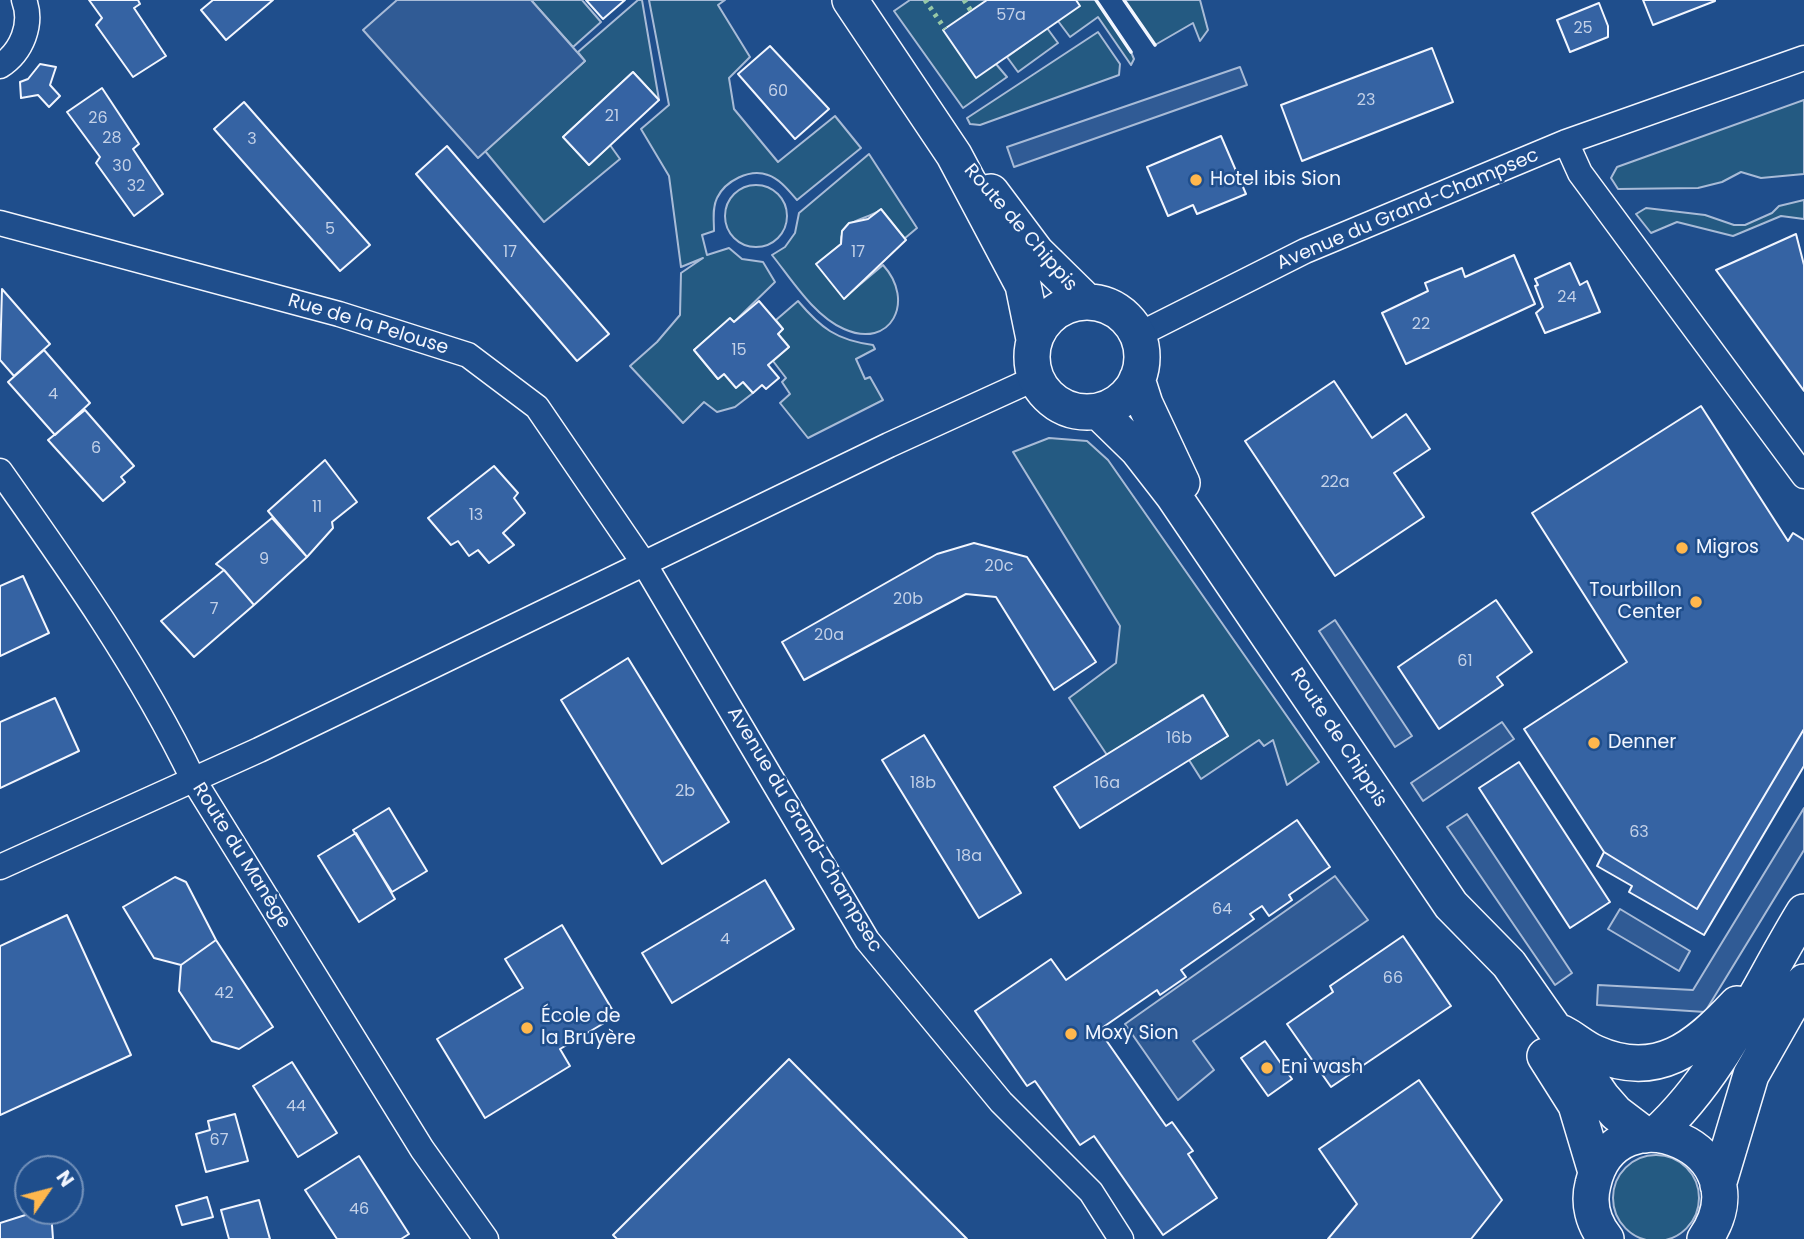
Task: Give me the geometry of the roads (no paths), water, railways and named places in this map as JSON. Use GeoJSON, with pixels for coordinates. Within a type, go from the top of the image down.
{"type":"FeatureCollection","features":[{"type":"Feature","properties":{"kind":"street"},"geometry":{"type":"LineString","coordinates":[[0,66],[9,60],[22,42],[29,14],[24,0]]}},
{"type":"Feature","properties":{"kind":"street","name":"Route de Chippis"},"geometry":{"type":"LineString","coordinates":[[850,0],[954,155],[1023,285],[1034,339]]}},
{"type":"Feature","properties":{"kind":"street","name":"Avenue du Grand-Champsec"},"geometry":{"type":"LineString","coordinates":[[1138,335],[1305,251],[1566,142],[1804,58]]}},
{"type":"Feature","properties":{"kind":"street"},"geometry":{"type":"LineString","coordinates":[[1566,142],[1580,173],[1804,476]]}},
{"type":"Feature","properties":{"kind":"street","name":"Route de Chippis"},"geometry":{"type":"LineString","coordinates":[[954,155],[998,199],[1036,251],[1086,301]]}},
{"type":"Feature","properties":{"kind":"street","name":"Rue de la Pelouse"},"geometry":{"type":"LineString","coordinates":[[0,223],[340,314],[468,355],[537,407],[645,565]]}},
{"type":"Feature","properties":{"kind":"street"},"geometry":{"type":"LineString","coordinates":[[1086,301],[1118,311],[1138,335],[1142,362],[1137,379],[1121,400],[1098,411],[1077,411],[1060,405],[1046,394],[1036,378],[1032,366],[1034,339],[1042,324],[1054,312],[1069,304],[1086,301]]}},
{"type":"Feature","properties":{"kind":"street"},"geometry":{"type":"LineString","coordinates":[[0,867],[193,779],[645,565],[888,445],[1036,378]]}},
{"type":"Feature","properties":{"kind":"street","name":"Route de Chippis"},"geometry":{"type":"LineString","coordinates":[[1137,379],[1156,429],[1226,570]]}},
{"type":"Feature","properties":{"kind":"street","name":"Route de Chippis"},"geometry":{"type":"LineString","coordinates":[[1098,411],[1138,450],[1226,570],[1451,905],[1509,964],[1602,1097],[1616,1112],[1651,1134]]}},
{"type":"Feature","properties":{"kind":"street","name":"Route du Manège"},"geometry":{"type":"LineString","coordinates":[[0,471],[78,581],[165,720],[193,779],[422,1149],[486,1239]]}},
{"type":"Feature","properties":{"kind":"street","name":"Avenue du Grand-Champsec"},"geometry":{"type":"LineString","coordinates":[[645,565],[867,940],[913,1000],[1001,1102],[1091,1192],[1121,1239]]}},
{"type":"Feature","properties":{"kind":"street","name":"Route de Chippis"},"geometry":{"type":"LineString","coordinates":[[1451,905],[1463,933],[1569,1091],[1583,1121],[1594,1188],[1596,1223],[1606,1239]]}},
{"type":"Feature","properties":{"kind":"street"},"geometry":{"type":"LineString","coordinates":[[1573,1239],[1594,1188],[1616,1147],[1651,1134],[1685,1108],[1718,1061],[1766,973],[1804,912]]}},
{"type":"Feature","properties":{"kind":"street"},"geometry":{"type":"LineString","coordinates":[[1555,1029],[1609,1058],[1644,1063],[1664,1059],[1683,1053],[1706,1035],[1766,973]]}},
{"type":"Feature","properties":{"kind":"street"},"geometry":{"type":"LineString","coordinates":[[1705,1239],[1715,1221],[1719,1192],[1751,1074],[1804,982]]}},
{"type":"Feature","properties":{"kind":"street"},"geometry":{"type":"LineString","coordinates":[[1651,1134],[1677,1138],[1696,1149],[1710,1165],[1733,1239]]}},
{"type":"Feature","properties":{"kind":"place","name":"Hotel ibis Sion"},"geometry":{"type":"Point","coordinates":[1196,180]}},
{"type":"Feature","properties":{"kind":"place","name":"Migros"},"geometry":{"type":"Point","coordinates":[1682,548]}},
{"type":"Feature","properties":{"kind":"place","name":"Tourbillon Center"},"geometry":{"type":"Point","coordinates":[1696,602]}},
{"type":"Feature","properties":{"kind":"place","name":"Denner"},"geometry":{"type":"Point","coordinates":[1594,743]}},
{"type":"Feature","properties":{"kind":"place","name":"École de la Bruyère"},"geometry":{"type":"Point","coordinates":[527,1028]}},
{"type":"Feature","properties":{"kind":"place","name":"Moxy Sion"},"geometry":{"type":"Point","coordinates":[1071,1034]}},
{"type":"Feature","properties":{"kind":"place","name":"Eni wash"},"geometry":{"type":"Point","coordinates":[1267,1068]}}]}
